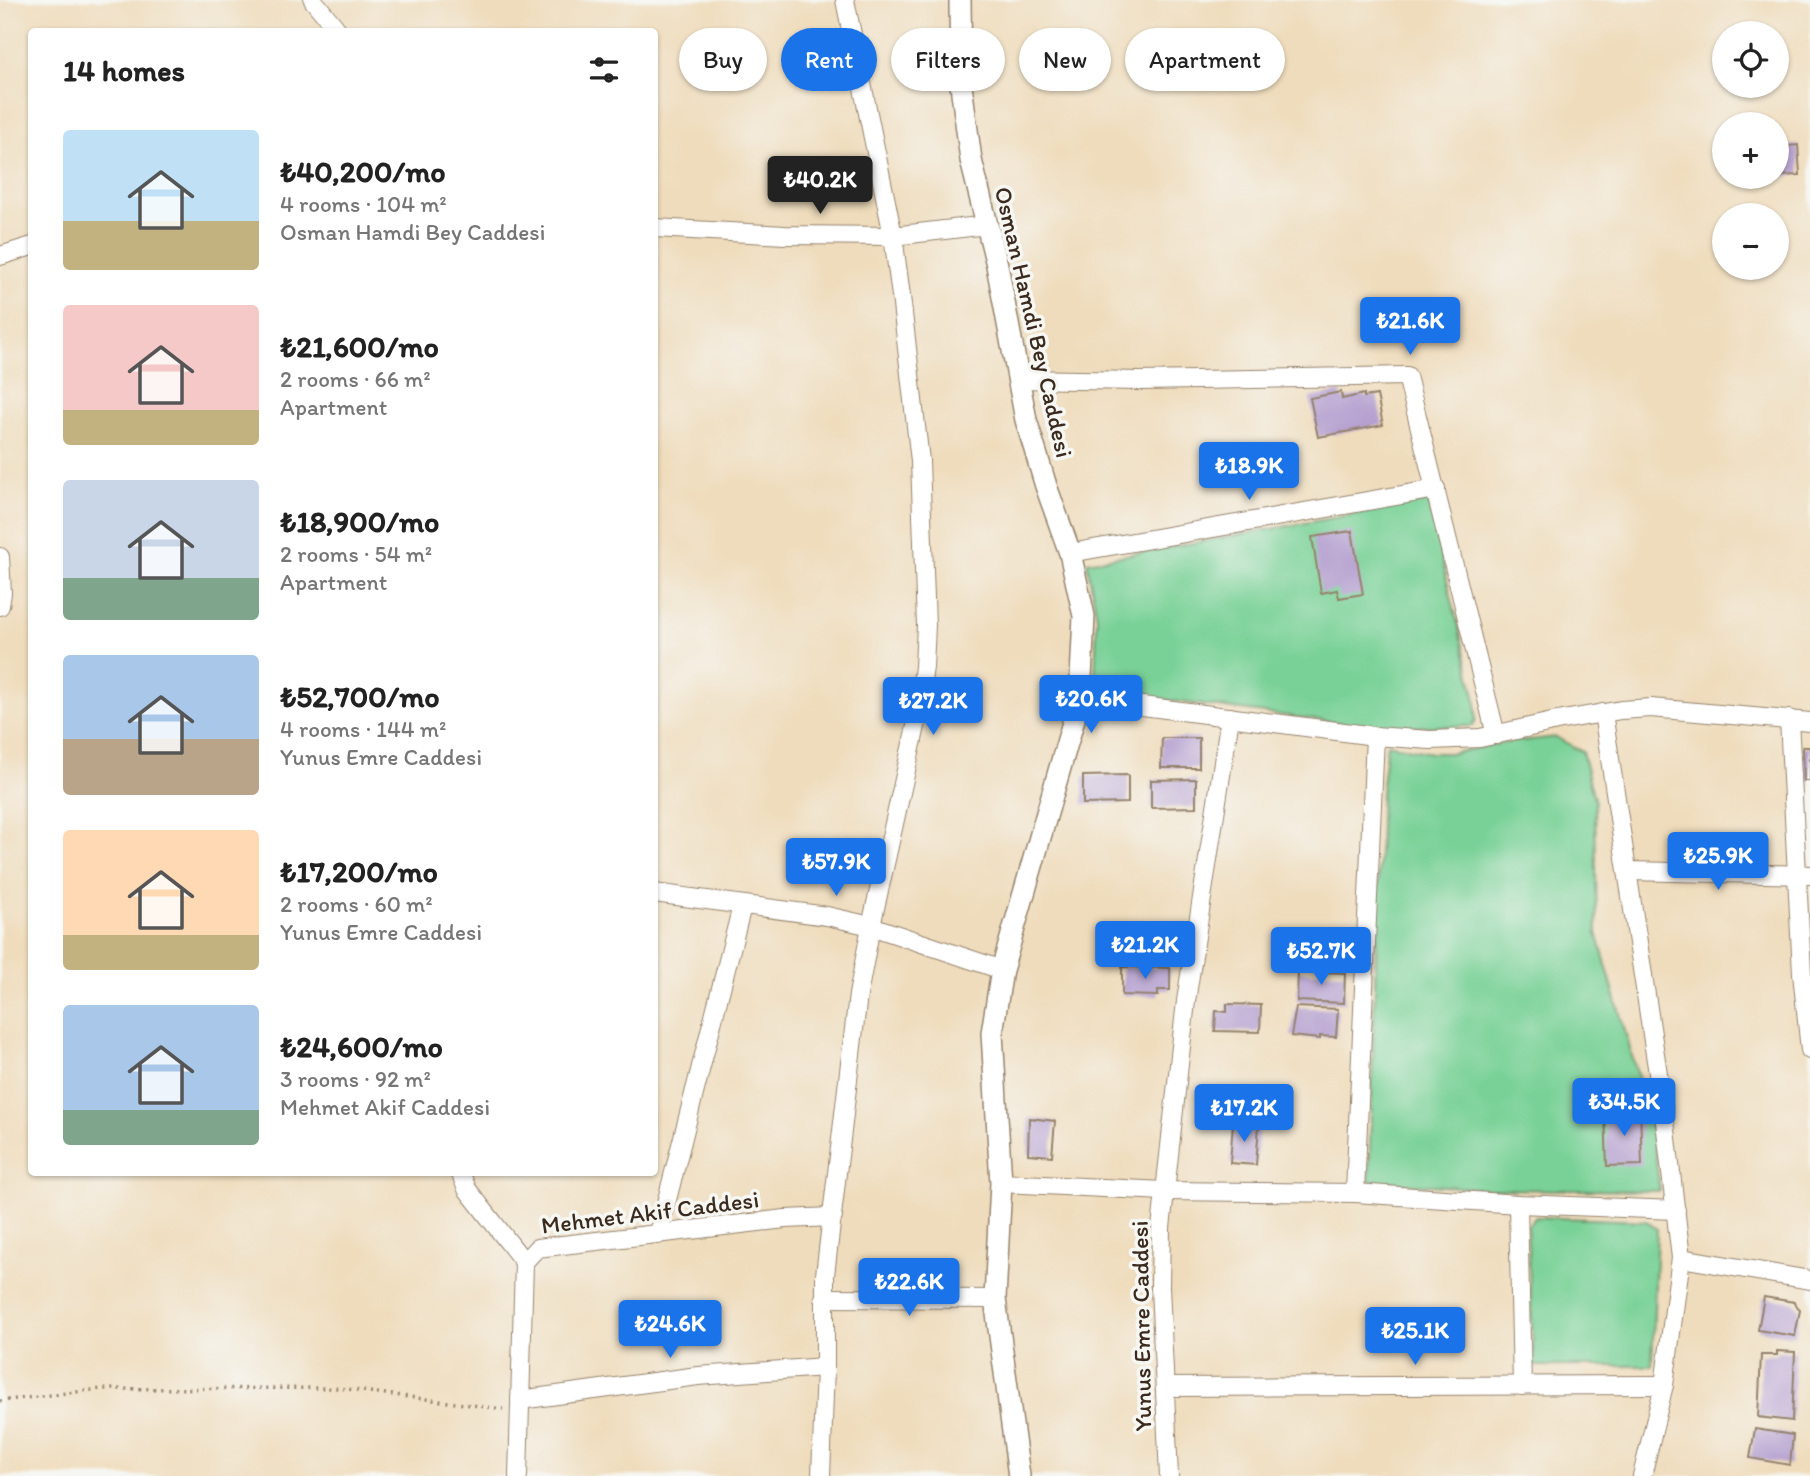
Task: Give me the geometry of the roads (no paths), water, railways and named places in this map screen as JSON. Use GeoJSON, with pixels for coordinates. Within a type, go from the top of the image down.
{"type":"FeatureCollection","features":[{"type":"Feature","properties":{"kind":"street"},"geometry":{"type":"LineString","coordinates":[[313,0],[336,28]]}},
{"type":"Feature","properties":{"kind":"street"},"geometry":{"type":"LineString","coordinates":[[821,1476],[825,1367],[824,1298],[858,995],[870,926],[916,726],[924,667],[926,625],[920,461],[893,236],[845,0]]}},
{"type":"Feature","properties":{"kind":"street","name":"Osman Hamdi Bey Caddesi"},"geometry":{"type":"LineString","coordinates":[[960,0],[963,104],[971,160],[1000,280],[1026,420],[1070,553],[1084,616],[1080,698],[1002,970],[992,1033],[1001,1183],[995,1299],[1019,1476]]}},
{"type":"Feature","properties":{"kind":"street"},"geometry":{"type":"LineString","coordinates":[[658,228],[785,235],[893,236],[987,225]]}},
{"type":"Feature","properties":{"kind":"street"},"geometry":{"type":"LineString","coordinates":[[0,256],[28,247]]}},
{"type":"Feature","properties":{"kind":"street"},"geometry":{"type":"LineString","coordinates":[[1017,379],[1141,381],[1407,376],[1496,735]]}},
{"type":"Feature","properties":{"kind":"street"},"geometry":{"type":"LineString","coordinates":[[1070,553],[1436,489]]}},
{"type":"Feature","properties":{"kind":"street"},"geometry":{"type":"LineString","coordinates":[[0,558],[0,606]]}},
{"type":"Feature","properties":{"kind":"street"},"geometry":{"type":"LineString","coordinates":[[1080,698],[1375,736],[1454,740],[1496,735],[1603,713],[1662,708],[1810,722]]}},
{"type":"Feature","properties":{"kind":"street"},"geometry":{"type":"LineString","coordinates":[[1603,713],[1664,1113],[1681,1258],[1664,1385],[1642,1476]]}},
{"type":"Feature","properties":{"kind":"street","name":"Yunus Emre Caddesi"},"geometry":{"type":"LineString","coordinates":[[1169,1476],[1159,1253],[1186,1001],[1230,717]]}},
{"type":"Feature","properties":{"kind":"street"},"geometry":{"type":"LineString","coordinates":[[1789,719],[1803,874],[1802,973],[1810,1050]]}},
{"type":"Feature","properties":{"kind":"street"},"geometry":{"type":"LineString","coordinates":[[1355,1193],[1375,736]]}},
{"type":"Feature","properties":{"kind":"street"},"geometry":{"type":"LineString","coordinates":[[1627,871],[1803,874]]}},
{"type":"Feature","properties":{"kind":"street"},"geometry":{"type":"LineString","coordinates":[[658,894],[827,916],[870,926],[1002,970]]}},
{"type":"Feature","properties":{"kind":"street"},"geometry":{"type":"LineString","coordinates":[[658,1235],[742,906]]}},
{"type":"Feature","properties":{"kind":"street"},"geometry":{"type":"LineString","coordinates":[[462,1176],[467,1189],[524,1262]]}},
{"type":"Feature","properties":{"kind":"street"},"geometry":{"type":"LineString","coordinates":[[1001,1183],[1164,1191],[1355,1193],[1518,1205],[1676,1210]]}},
{"type":"Feature","properties":{"kind":"street"},"geometry":{"type":"LineString","coordinates":[[1518,1205],[1522,1386]]}},
{"type":"Feature","properties":{"kind":"street","name":"Mehmet Akif Caddesi"},"geometry":{"type":"LineString","coordinates":[[519,1476],[524,1262],[537,1248],[785,1219],[833,1217]]}},
{"type":"Feature","properties":{"kind":"street"},"geometry":{"type":"LineString","coordinates":[[1681,1258],[1810,1280]]}},
{"type":"Feature","properties":{"kind":"street"},"geometry":{"type":"LineString","coordinates":[[824,1298],[995,1299]]}},
{"type":"Feature","properties":{"kind":"street"},"geometry":{"type":"LineString","coordinates":[[519,1406],[698,1376],[825,1367]]}},
{"type":"Feature","properties":{"kind":"street"},"geometry":{"type":"LineString","coordinates":[[1166,1387],[1664,1385]]}}]}
